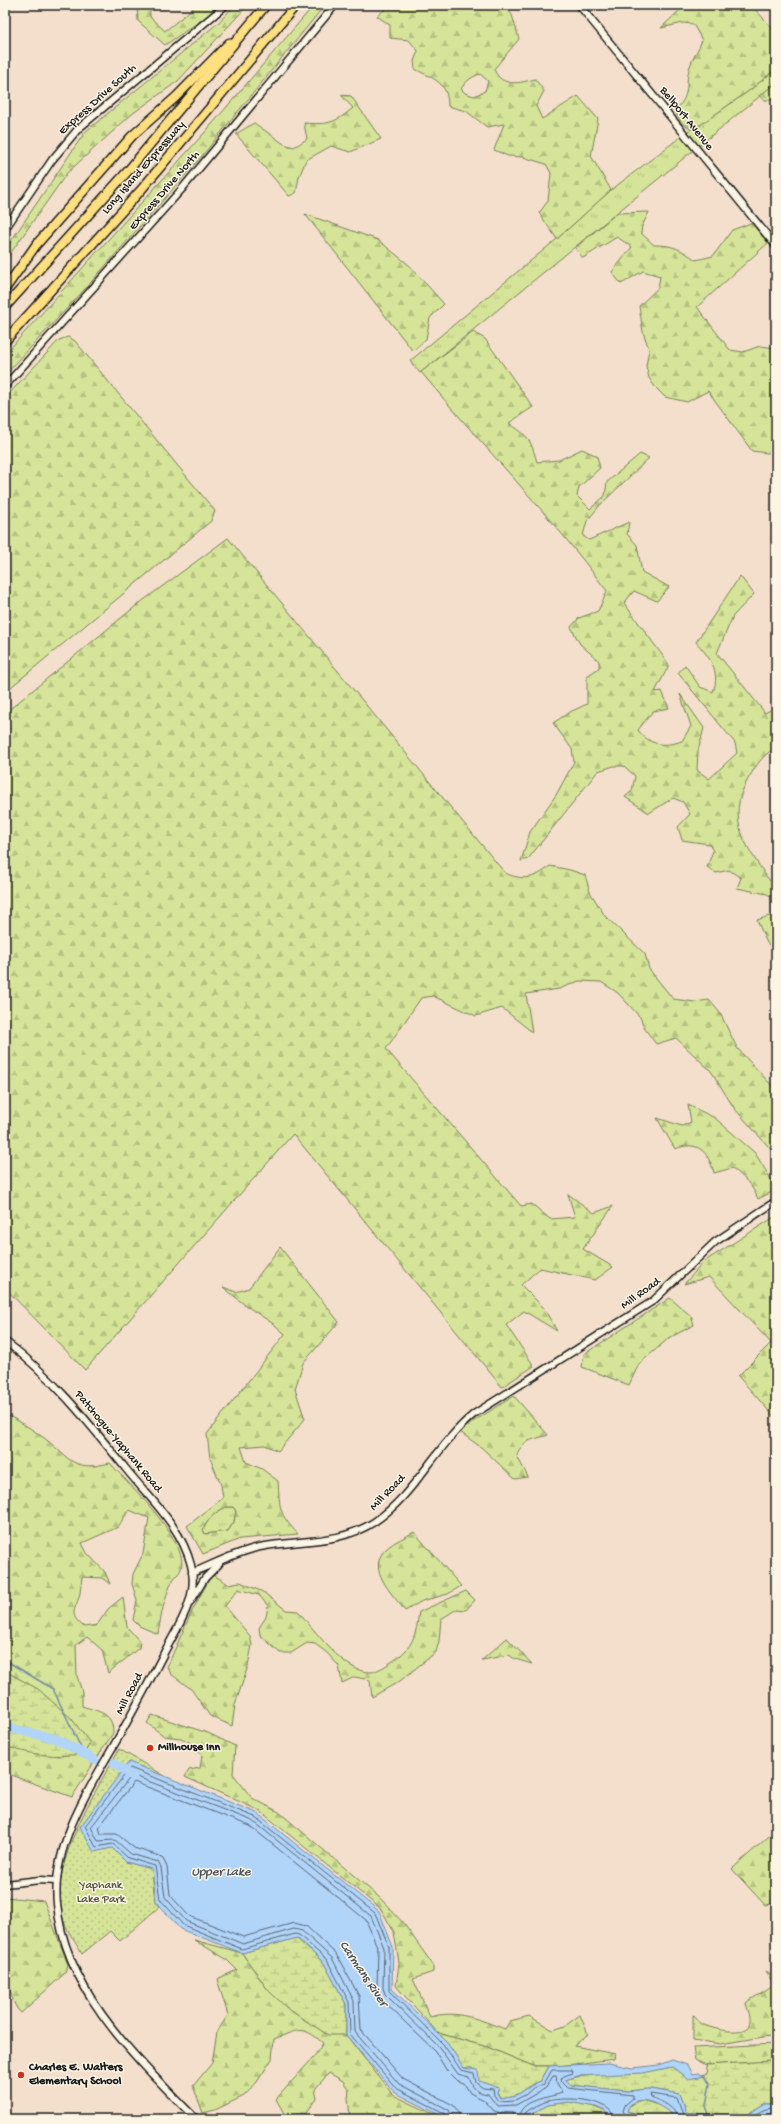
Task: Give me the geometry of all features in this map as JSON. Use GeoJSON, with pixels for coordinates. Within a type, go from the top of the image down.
{"type":"FeatureCollection","features":[{"type":"Feature","properties":{"kind":"highway","name":"Long Island Expressway"},"geometry":{"type":"LineString","coordinates":[[5,307],[127,172],[266,5]]}},
{"type":"Feature","properties":{"kind":"highway","name":"Long Island Expressway"},"geometry":{"type":"LineString","coordinates":[[5,341],[142,190],[296,5]]}},
{"type":"Feature","properties":{"kind":"highway"},"geometry":{"type":"LineString","coordinates":[[5,289],[36,245],[132,136],[168,105],[252,22]]}},
{"type":"Feature","properties":{"kind":"main road","name":"Express Drive South"},"geometry":{"type":"LineString","coordinates":[[5,230],[52,160],[78,129],[226,5]]}},
{"type":"Feature","properties":{"kind":"main road","name":"Express Drive North"},"geometry":{"type":"LineString","coordinates":[[5,386],[181,190],[335,5]]}},
{"type":"Feature","properties":{"kind":"main road","name":"Bellport Avenue"},"geometry":{"type":"LineString","coordinates":[[579,5],[776,246]]}},
{"type":"Feature","properties":{"kind":"main road","name":"Mill Road"},"geometry":{"type":"LineString","coordinates":[[196,2119],[131,2050],[111,2025],[89,1993],[72,1960],[60,1925],[56,1881],[62,1851],[85,1798],[144,1693],[188,1605],[192,1590],[192,1574],[223,1560],[259,1548],[338,1538],[363,1529],[375,1522],[399,1501],[454,1431],[474,1414],[653,1301],[715,1242],[776,1201]]}},
{"type":"Feature","properties":{"kind":"main road","name":"Patchogue-Yaphank Road"},"geometry":{"type":"LineString","coordinates":[[5,1341],[46,1375],[64,1394],[163,1512],[179,1536],[190,1562],[192,1574]]}},
{"type":"Feature","properties":{"kind":"main road"},"geometry":{"type":"LineString","coordinates":[[188,1605],[210,1572],[223,1560]]}},
{"type":"Feature","properties":{"kind":"main road"},"geometry":{"type":"LineString","coordinates":[[5,1884],[40,1880],[56,1881]]}},
{"type":"Feature","properties":{"kind":"green space"},"geometry":{"type":"Polygon","coordinates":[[[137,5],[150,5],[150,17],[165,31],[197,5],[219,5],[206,17],[165,45],[138,21],[137,5]]]}},
{"type":"Feature","properties":{"kind":"green space"},"geometry":{"type":"Polygon","coordinates":[[[235,5],[248,5],[178,81],[132,114],[67,173],[5,261],[5,250],[85,132],[218,23],[235,5]]]}},
{"type":"Feature","properties":{"kind":"green space"},"geometry":{"type":"Polygon","coordinates":[[[314,5],[325,5],[201,157],[85,289],[5,375],[5,354],[207,130],[314,5]]]}},
{"type":"Feature","properties":{"kind":"green space"},"geometry":{"type":"Polygon","coordinates":[[[390,5],[504,5],[512,15],[519,39],[494,69],[497,75],[506,82],[512,83],[535,79],[544,91],[536,106],[542,119],[578,96],[598,119],[591,156],[611,190],[557,239],[539,213],[548,201],[551,173],[546,164],[523,157],[508,156],[494,150],[504,124],[487,127],[466,111],[448,106],[446,92],[443,86],[439,82],[415,69],[414,61],[418,51],[409,40],[390,38],[390,25],[377,16],[390,5]],[[480,74],[474,76],[461,89],[465,93],[474,96],[485,91],[488,81],[480,74]]]}},
{"type":"Feature","properties":{"kind":"green space"},"geometry":{"type":"Polygon","coordinates":[[[685,5],[751,5],[776,32],[776,69],[750,90],[700,125],[691,129],[685,126],[675,110],[680,105],[686,94],[688,72],[702,40],[693,24],[683,23],[661,28],[685,5]]]}},
{"type":"Feature","properties":{"kind":"green space"},"geometry":{"type":"Polygon","coordinates":[[[776,69],[776,83],[420,373],[410,361],[557,239],[611,190],[691,129],[700,125],[750,90],[776,69]]]}},
{"type":"Feature","properties":{"kind":"green space"},"geometry":{"type":"Polygon","coordinates":[[[776,83],[776,100],[765,100],[759,96],[776,83]]]}},
{"type":"Feature","properties":{"kind":"green space"},"geometry":{"type":"Polygon","coordinates":[[[341,95],[351,96],[381,139],[350,152],[331,146],[306,160],[299,177],[296,193],[289,196],[236,134],[254,123],[284,144],[294,147],[307,139],[304,123],[319,124],[331,122],[353,108],[341,95]]]}},
{"type":"Feature","properties":{"kind":"green space"},"geometry":{"type":"Polygon","coordinates":[[[649,212],[642,226],[641,233],[654,245],[676,248],[696,260],[713,256],[732,230],[751,223],[768,243],[697,307],[730,350],[743,352],[760,346],[776,348],[776,449],[768,453],[752,451],[708,391],[687,402],[665,397],[655,387],[649,378],[646,366],[649,349],[643,332],[639,306],[658,288],[660,276],[643,271],[621,284],[612,272],[632,247],[617,237],[583,258],[575,248],[617,213],[649,212]]]}},
{"type":"Feature","properties":{"kind":"green space"},"geometry":{"type":"Polygon","coordinates":[[[305,214],[378,240],[409,265],[444,304],[430,318],[426,339],[413,351],[305,214]]]}},
{"type":"Feature","properties":{"kind":"green space"},"geometry":{"type":"Polygon","coordinates":[[[473,332],[485,339],[533,407],[509,423],[528,439],[537,462],[559,460],[582,449],[597,456],[600,468],[579,487],[577,496],[590,509],[605,496],[607,482],[640,454],[649,458],[600,505],[587,521],[583,536],[589,540],[629,522],[627,534],[637,545],[642,572],[669,587],[657,601],[634,591],[624,603],[668,663],[668,667],[655,692],[662,691],[669,708],[653,711],[638,730],[648,739],[658,744],[670,744],[682,741],[691,726],[680,694],[704,728],[698,751],[697,770],[709,779],[737,753],[735,743],[678,673],[685,665],[700,687],[713,692],[716,677],[715,670],[705,653],[696,642],[740,576],[754,594],[733,616],[717,653],[765,713],[776,707],[776,747],[760,761],[748,779],[741,794],[738,807],[738,820],[746,844],[753,856],[769,880],[776,882],[776,899],[767,894],[737,888],[741,878],[729,870],[716,873],[707,867],[713,851],[709,844],[682,840],[678,827],[690,814],[683,802],[673,798],[649,813],[625,797],[632,791],[635,776],[624,766],[614,766],[598,771],[528,859],[521,861],[530,832],[556,795],[574,762],[572,749],[553,723],[570,712],[587,704],[587,676],[599,668],[599,661],[580,644],[571,627],[579,618],[598,611],[607,591],[539,507],[421,372],[473,332]]]}},
{"type":"Feature","properties":{"kind":"green space"},"geometry":{"type":"Polygon","coordinates":[[[68,337],[75,341],[215,511],[211,521],[5,692],[5,398],[59,340],[68,337]]]}},
{"type":"Feature","properties":{"kind":"green space"},"geometry":{"type":"Polygon","coordinates":[[[228,538],[505,873],[511,876],[523,878],[539,874],[550,866],[585,875],[590,892],[605,916],[645,954],[649,969],[673,999],[695,1002],[709,1000],[720,1013],[737,1048],[776,1090],[776,1155],[734,1108],[711,1071],[676,1038],[656,1044],[645,1029],[640,1017],[618,993],[601,982],[579,981],[559,989],[526,994],[532,1032],[502,1008],[476,1016],[433,996],[421,998],[386,1049],[521,1206],[532,1204],[550,1219],[575,1217],[568,1194],[594,1213],[613,1206],[583,1249],[613,1267],[595,1280],[540,1268],[521,1285],[543,1307],[557,1331],[524,1311],[506,1325],[534,1366],[502,1387],[293,1134],[85,1370],[5,1288],[5,713],[137,605],[228,538]]]}},
{"type":"Feature","properties":{"kind":"green space"},"geometry":{"type":"Polygon","coordinates":[[[776,914],[776,953],[767,943],[757,920],[776,914]]]}},
{"type":"Feature","properties":{"kind":"green space"},"geometry":{"type":"Polygon","coordinates":[[[688,1105],[715,1118],[755,1153],[774,1184],[772,1192],[758,1199],[747,1182],[732,1168],[714,1173],[709,1159],[701,1149],[690,1146],[675,1149],[657,1118],[682,1126],[691,1122],[688,1105]]]}},
{"type":"Feature","properties":{"kind":"green space"},"geometry":{"type":"Polygon","coordinates":[[[776,1216],[776,1419],[738,1376],[771,1343],[709,1277],[684,1284],[705,1261],[776,1216]]]}},
{"type":"Feature","properties":{"kind":"green space"},"geometry":{"type":"Polygon","coordinates":[[[280,1247],[339,1322],[303,1363],[295,1389],[305,1419],[278,1451],[265,1445],[241,1447],[246,1462],[262,1469],[278,1481],[281,1510],[291,1527],[298,1534],[240,1539],[203,1554],[187,1526],[223,1498],[221,1485],[210,1458],[207,1434],[285,1334],[223,1287],[236,1292],[249,1288],[280,1247]],[[226,1507],[212,1516],[203,1530],[205,1534],[228,1531],[234,1522],[236,1511],[233,1507],[226,1507]]]}},
{"type":"Feature","properties":{"kind":"green space"},"geometry":{"type":"Polygon","coordinates":[[[670,1298],[691,1316],[694,1325],[669,1338],[639,1364],[629,1385],[582,1367],[584,1354],[670,1298]]]}},
{"type":"Feature","properties":{"kind":"green space"},"geometry":{"type":"Polygon","coordinates":[[[514,1396],[548,1435],[525,1443],[519,1450],[517,1456],[528,1477],[515,1479],[482,1448],[460,1432],[474,1421],[514,1396]]]}},
{"type":"Feature","properties":{"kind":"green space"},"geometry":{"type":"Polygon","coordinates":[[[5,1414],[36,1432],[77,1464],[86,1466],[110,1463],[155,1513],[176,1544],[181,1557],[181,1569],[173,1580],[167,1594],[158,1634],[139,1626],[133,1620],[137,1600],[132,1584],[133,1574],[143,1554],[149,1518],[129,1510],[118,1527],[82,1543],[87,1553],[105,1572],[110,1584],[102,1578],[82,1577],[80,1593],[74,1615],[84,1627],[97,1625],[108,1609],[123,1597],[127,1627],[140,1642],[139,1648],[108,1673],[102,1650],[87,1637],[76,1645],[77,1676],[82,1692],[82,1706],[104,1714],[108,1717],[111,1721],[113,1733],[72,1797],[5,1773],[5,1414]]]}},
{"type":"Feature","properties":{"kind":"green space"},"geometry":{"type":"Polygon","coordinates":[[[226,1507],[233,1507],[236,1511],[234,1522],[228,1531],[205,1534],[203,1530],[210,1519],[215,1513],[226,1507]]]}},
{"type":"Feature","properties":{"kind":"green space"},"geometry":{"type":"Polygon","coordinates":[[[414,1532],[461,1586],[448,1594],[422,1601],[405,1611],[383,1581],[379,1572],[378,1564],[381,1556],[387,1548],[414,1532]]]}},
{"type":"Feature","properties":{"kind":"green space"},"geometry":{"type":"Polygon","coordinates":[[[212,1574],[228,1584],[240,1582],[263,1592],[286,1610],[298,1611],[321,1639],[341,1658],[351,1666],[361,1671],[371,1672],[385,1666],[400,1656],[409,1646],[415,1634],[419,1612],[466,1591],[475,1600],[466,1610],[457,1609],[441,1619],[439,1641],[436,1652],[400,1681],[372,1697],[370,1680],[355,1677],[342,1683],[339,1666],[326,1652],[315,1644],[307,1643],[291,1653],[280,1653],[260,1635],[259,1628],[266,1617],[268,1606],[259,1595],[238,1589],[225,1606],[250,1636],[252,1645],[248,1666],[235,1705],[232,1726],[210,1716],[191,1689],[171,1674],[167,1667],[192,1611],[212,1574]]]}},
{"type":"Feature","properties":{"kind":"green space"},"geometry":{"type":"Polygon","coordinates":[[[507,1638],[532,1664],[515,1659],[509,1655],[482,1660],[507,1638]]]}},
{"type":"Feature","properties":{"kind":"green space"},"geometry":{"type":"Polygon","coordinates":[[[5,1671],[38,1689],[71,1718],[90,1743],[84,1754],[44,1755],[25,1752],[5,1746],[5,1671]]]}},
{"type":"Feature","properties":{"kind":"green space"},"geometry":{"type":"Polygon","coordinates":[[[152,1715],[208,1733],[235,1746],[233,1774],[252,1798],[279,1812],[380,1898],[404,1924],[433,1965],[433,1972],[413,1979],[430,2017],[450,2014],[459,2015],[477,2019],[505,2029],[510,2021],[529,2016],[553,2030],[565,2026],[580,2015],[588,2034],[574,2046],[615,2054],[614,2059],[559,2066],[533,2066],[487,2047],[438,2033],[396,1986],[399,1963],[394,1932],[381,1909],[260,1811],[185,1777],[189,1770],[200,1768],[202,1756],[191,1743],[181,1738],[164,1736],[147,1723],[152,1715]]]}},
{"type":"Feature","properties":{"kind":"green space","name":"Yaphank Lake Park"},"geometry":{"type":"Polygon","coordinates":[[[119,1749],[170,1779],[129,1763],[80,1827],[112,1848],[126,1862],[152,1869],[155,1902],[160,1906],[120,1941],[110,1931],[82,1954],[63,1919],[60,1899],[61,1877],[67,1854],[76,1831],[86,1809],[119,1749]]]}},
{"type":"Feature","properties":{"kind":"green space"},"geometry":{"type":"Polygon","coordinates":[[[776,1830],[776,1903],[765,1905],[732,1869],[776,1830]]]}},
{"type":"Feature","properties":{"kind":"green space"},"geometry":{"type":"Polygon","coordinates":[[[5,1897],[44,1901],[68,1965],[64,1974],[21,2013],[15,2005],[5,1976],[5,1897]]]}},
{"type":"Feature","properties":{"kind":"green space"},"geometry":{"type":"Polygon","coordinates":[[[296,1938],[324,1963],[346,2004],[346,2035],[328,2035],[289,2010],[268,1990],[242,1953],[296,1938]]]}},
{"type":"Feature","properties":{"kind":"green space"},"geometry":{"type":"Polygon","coordinates":[[[194,1940],[242,1953],[268,1990],[346,2035],[393,2095],[444,2119],[424,2119],[412,2116],[408,2119],[352,2119],[350,2117],[348,2098],[349,2090],[343,2081],[329,2073],[315,2089],[317,2099],[306,2113],[286,2117],[276,2099],[313,2058],[323,2043],[310,2033],[300,2030],[274,2039],[272,2059],[257,2082],[244,2096],[215,2110],[203,2113],[193,2086],[212,2063],[217,2032],[228,2015],[217,1979],[237,1970],[226,1959],[194,1940]]]}},
{"type":"Feature","properties":{"kind":"green space"},"geometry":{"type":"Polygon","coordinates":[[[765,1971],[776,1977],[776,2035],[720,2044],[693,2040],[693,2015],[702,2024],[721,2030],[737,2031],[748,2027],[750,2020],[746,2003],[774,1984],[765,1971]]]}},
{"type":"Feature","properties":{"kind":"green space"},"geometry":{"type":"Polygon","coordinates":[[[438,2033],[487,2047],[533,2066],[549,2066],[541,2081],[516,2095],[501,2098],[497,2093],[499,2088],[479,2081],[472,2068],[464,2068],[438,2033]]]}},
{"type":"Feature","properties":{"kind":"green space"},"geometry":{"type":"Polygon","coordinates":[[[776,2044],[776,2061],[706,2065],[695,2060],[693,2048],[776,2044]]]}},
{"type":"Feature","properties":{"kind":"green space"},"geometry":{"type":"Polygon","coordinates":[[[776,2061],[776,2104],[764,2104],[746,2115],[701,2114],[685,2112],[680,2094],[651,2089],[627,2091],[569,2085],[564,2080],[590,2075],[645,2071],[672,2067],[685,2074],[698,2076],[708,2073],[706,2065],[776,2061]]]}},
{"type":"Feature","properties":{"kind":"green space"},"geometry":{"type":"Polygon","coordinates":[[[642,2100],[664,2107],[674,2118],[644,2119],[638,2114],[627,2111],[631,2105],[642,2100]]]}},
{"type":"Feature","properties":{"kind":"green space"},"geometry":{"type":"Polygon","coordinates":[[[568,2102],[592,2106],[602,2110],[611,2119],[528,2119],[528,2115],[548,2105],[568,2102]]]}},
{"type":"Feature","properties":{"kind":"water","name":"Upper Lake"},"geometry":{"type":"Polygon","coordinates":[[[129,1762],[257,1813],[379,1911],[393,1947],[392,1989],[446,2041],[464,2068],[478,2070],[479,2081],[499,2088],[497,2093],[500,2098],[516,2095],[541,2081],[549,2066],[609,2063],[632,2068],[659,2065],[672,2060],[687,2065],[692,2074],[698,2073],[705,2076],[688,2079],[672,2067],[643,2073],[578,2076],[565,2080],[570,2085],[627,2091],[650,2089],[680,2094],[685,2112],[701,2114],[746,2115],[764,2104],[776,2104],[776,2119],[671,2119],[674,2118],[664,2109],[642,2100],[630,2104],[627,2111],[644,2119],[611,2119],[604,2110],[597,2107],[568,2102],[548,2105],[528,2115],[528,2119],[447,2119],[394,2092],[346,2035],[346,2004],[324,1963],[297,1938],[242,1953],[180,1929],[156,1901],[152,1869],[126,1862],[112,1848],[94,1852],[80,1827],[129,1762]]]}},
{"type":"Feature","properties":{"kind":"waterway"},"geometry":{"type":"LineString","coordinates":[[5,1660],[53,1689],[84,1754]]}},
{"type":"Feature","properties":{"kind":"waterway","name":"Carmans River"},"geometry":{"type":"LineString","coordinates":[[5,1727],[57,1739],[95,1760]]}},
{"type":"Feature","properties":{"kind":"waterway","name":"Carmans River"},"geometry":{"type":"LineString","coordinates":[[114,1763],[133,1777]]}},
{"type":"Feature","properties":{"kind":"waterway"},"geometry":{"type":"LineString","coordinates":[[705,2076],[710,2083],[706,2106],[709,2114]]}},
{"type":"Feature","properties":{"kind":"place","name":"Millhouse Inn"},"geometry":{"type":"Point","coordinates":[150,1748]}},
{"type":"Feature","properties":{"kind":"place","name":"Charles E. Walters Elementary School"},"geometry":{"type":"Point","coordinates":[21,2075]}}]}
